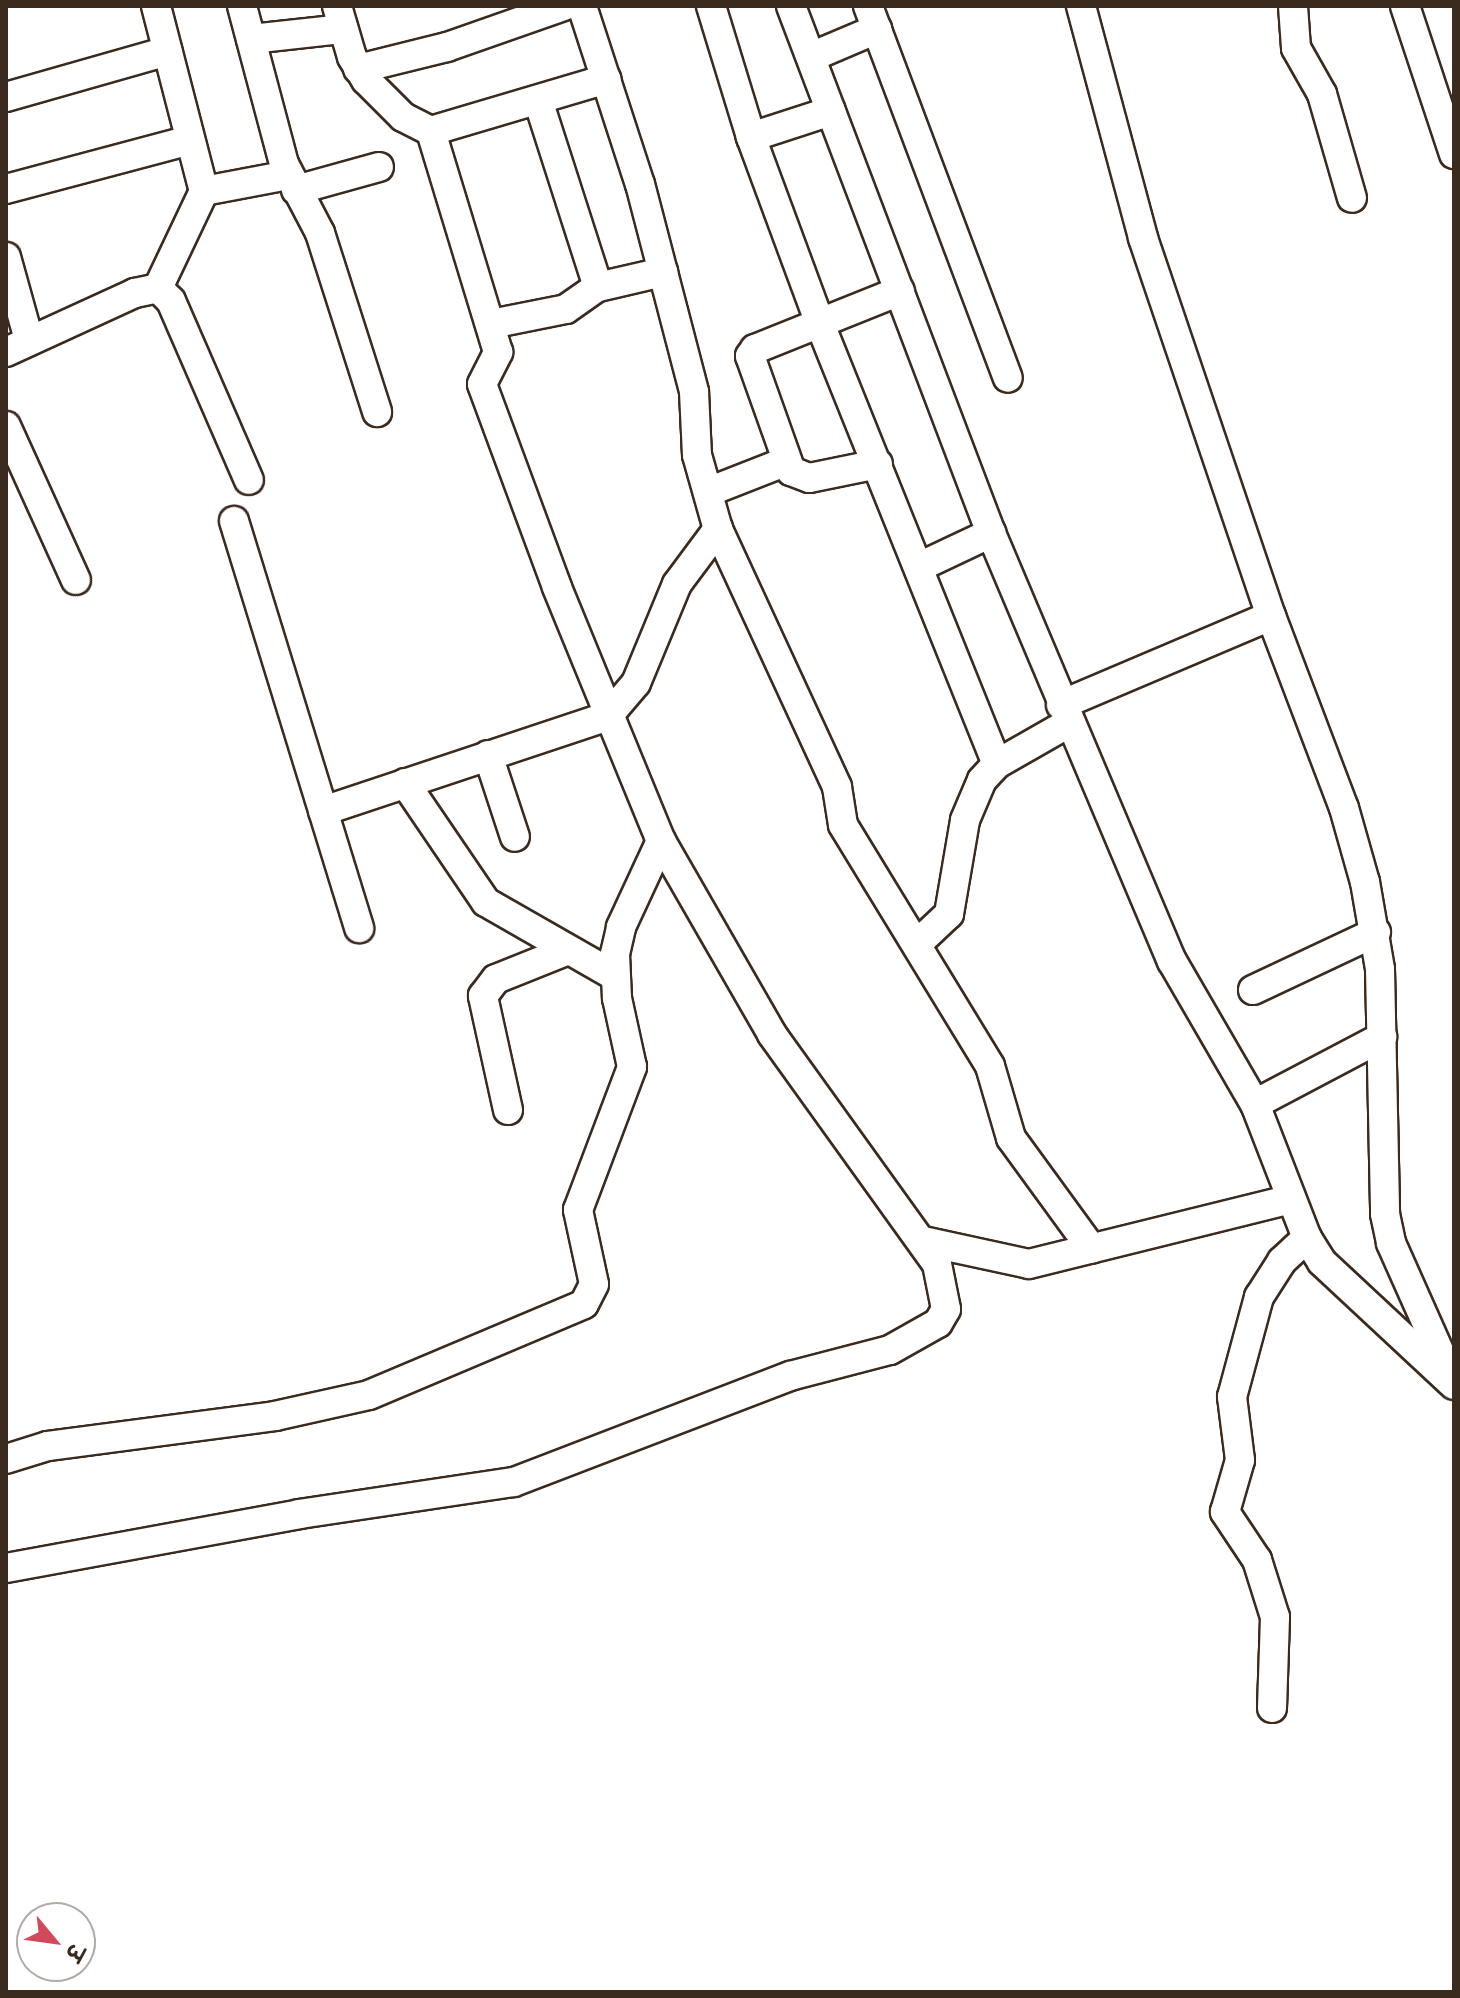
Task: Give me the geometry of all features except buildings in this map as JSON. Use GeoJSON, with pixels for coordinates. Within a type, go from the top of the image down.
{"type":"FeatureCollection","features":[{"type":"Feature","properties":{"kind":"street"},"geometry":{"type":"LineString","coordinates":[[156,6],[204,191],[158,288]]}},
{"type":"Feature","properties":{"kind":"street"},"geometry":{"type":"LineString","coordinates":[[242,6],[292,183],[320,233],[377,412]]}},
{"type":"Feature","properties":{"kind":"street"},"geometry":{"type":"LineString","coordinates":[[358,69],[447,47],[564,6]]}},
{"type":"Feature","properties":{"kind":"street"},"geometry":{"type":"LineString","coordinates":[[582,6],[663,272],[694,392],[695,444],[718,529],[837,787],[843,825],[990,1066],[1011,1138],[1092,1249]]}},
{"type":"Feature","properties":{"kind":"street"},"geometry":{"type":"LineString","coordinates":[[711,6],[751,137],[820,324],[997,764]]}},
{"type":"Feature","properties":{"kind":"street"},"geometry":{"type":"LineString","coordinates":[[791,6],[991,533],[1172,961],[1255,1104],[1307,1238],[1339,1282],[1454,1385]]}},
{"type":"Feature","properties":{"kind":"street"},"geometry":{"type":"LineString","coordinates":[[1081,6],[1143,238],[1271,616],[1344,808],[1376,932],[1382,1037],[1385,1214],[1391,1243],[1454,1385]]}},
{"type":"Feature","properties":{"kind":"street"},"geometry":{"type":"LineString","coordinates":[[1293,6],[1296,48],[1322,94],[1352,198]]}},
{"type":"Feature","properties":{"kind":"street"},"geometry":{"type":"LineString","coordinates":[[1405,6],[1454,154]]}},
{"type":"Feature","properties":{"kind":"street"},"geometry":{"type":"LineString","coordinates":[[811,57],[872,17],[1008,378]]}},
{"type":"Feature","properties":{"kind":"street"},"geometry":{"type":"LineString","coordinates":[[251,39],[340,18],[358,69],[403,117],[431,131],[606,79]]}},
{"type":"Feature","properties":{"kind":"street"},"geometry":{"type":"LineString","coordinates":[[6,97],[168,51]]}},
{"type":"Feature","properties":{"kind":"street"},"geometry":{"type":"LineString","coordinates":[[538,100],[598,287]]}},
{"type":"Feature","properties":{"kind":"street"},"geometry":{"type":"LineString","coordinates":[[751,137],[831,111]]}},
{"type":"Feature","properties":{"kind":"street"},"geometry":{"type":"LineString","coordinates":[[6,1568],[542,1474],[790,1376],[890,1350],[938,1323],[946,1309],[945,1280],[923,1241],[766,1024],[661,841],[608,716],[482,384],[498,358],[491,324],[431,131]]}},
{"type":"Feature","properties":{"kind":"street"},"geometry":{"type":"LineString","coordinates":[[6,189],[190,140]]}},
{"type":"Feature","properties":{"kind":"street"},"geometry":{"type":"LineString","coordinates":[[204,191],[292,183],[379,167]]}},
{"type":"Feature","properties":{"kind":"street"},"geometry":{"type":"LineString","coordinates":[[6,257],[17,346],[147,288],[158,288],[171,301],[249,480]]}},
{"type":"Feature","properties":{"kind":"street"},"geometry":{"type":"LineString","coordinates":[[491,324],[566,309],[598,287],[663,272]]}},
{"type":"Feature","properties":{"kind":"street"},"geometry":{"type":"LineString","coordinates":[[878,464],[809,478],[791,471],[750,356],[755,349],[900,291]]}},
{"type":"Feature","properties":{"kind":"street"},"geometry":{"type":"LineString","coordinates":[[6,426],[76,580]]}},
{"type":"Feature","properties":{"kind":"street"},"geometry":{"type":"LineString","coordinates":[[708,492],[787,461]]}},
{"type":"Feature","properties":{"kind":"street"},"geometry":{"type":"LineString","coordinates":[[234,521],[359,928]]}},
{"type":"Feature","properties":{"kind":"street"},"geometry":{"type":"LineString","coordinates":[[323,811],[608,716],[636,683],[677,584],[718,529]]}},
{"type":"Feature","properties":{"kind":"street"},"geometry":{"type":"LineString","coordinates":[[919,567],[991,533]]}},
{"type":"Feature","properties":{"kind":"street"},"geometry":{"type":"LineString","coordinates":[[917,944],[949,914],[970,800],[997,764],[1065,714],[1271,616]]}},
{"type":"Feature","properties":{"kind":"street"},"geometry":{"type":"LineString","coordinates":[[488,755],[515,837]]}},
{"type":"Feature","properties":{"kind":"street"},"geometry":{"type":"LineString","coordinates":[[405,783],[486,902],[615,976]]}},
{"type":"Feature","properties":{"kind":"street"},"geometry":{"type":"LineString","coordinates":[[6,1459],[48,1446],[275,1416],[369,1395],[584,1304],[594,1284],[578,1210],[632,1067],[615,976],[621,927],[661,841]]}},
{"type":"Feature","properties":{"kind":"street"},"geometry":{"type":"LineString","coordinates":[[1253,990],[1376,932]]}},
{"type":"Feature","properties":{"kind":"street"},"geometry":{"type":"LineString","coordinates":[[508,1110],[483,996],[496,979],[568,950]]}},
{"type":"Feature","properties":{"kind":"street"},"geometry":{"type":"LineString","coordinates":[[1255,1104],[1382,1037]]}},
{"type":"Feature","properties":{"kind":"street"},"geometry":{"type":"LineString","coordinates":[[923,1241],[1011,1263],[1092,1249],[1291,1199]]}},
{"type":"Feature","properties":{"kind":"street"},"geometry":{"type":"LineString","coordinates":[[1272,1708],[1275,1617],[1257,1560],[1225,1512],[1240,1460],[1232,1397],[1259,1297],[1282,1261],[1307,1238]]}}]}
